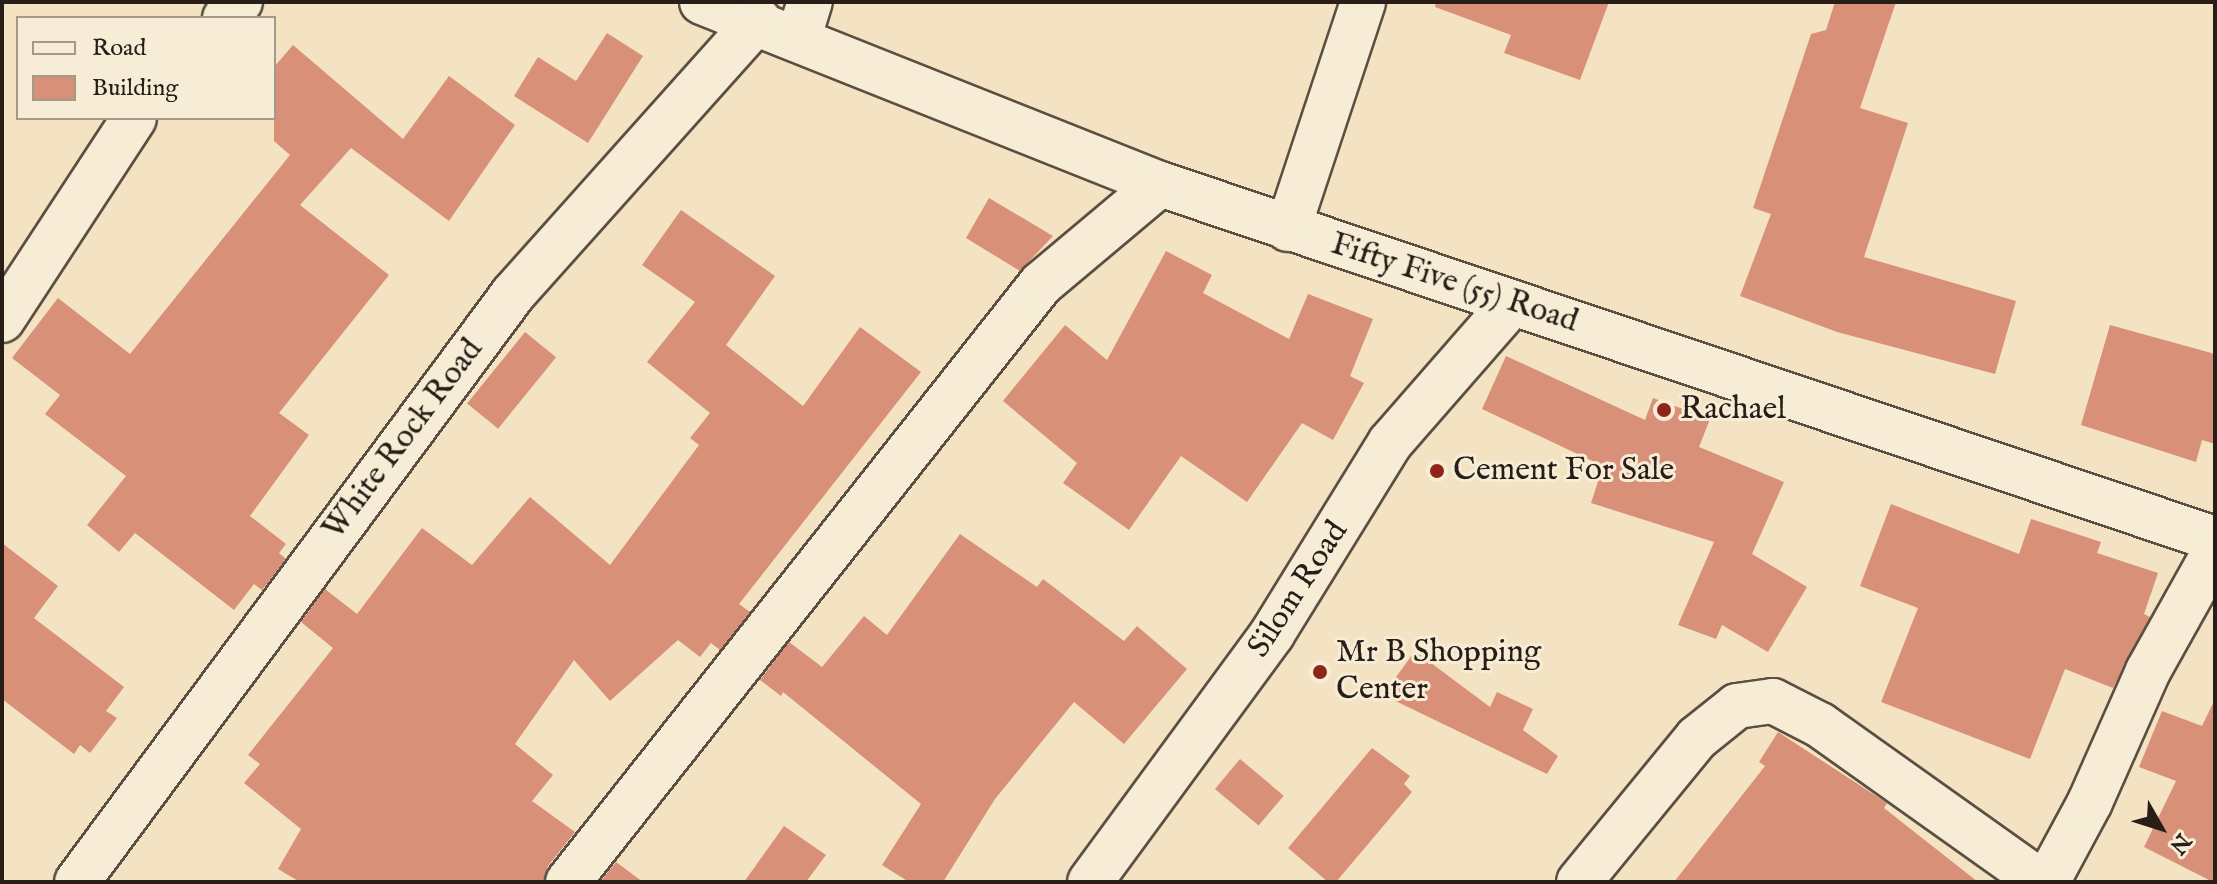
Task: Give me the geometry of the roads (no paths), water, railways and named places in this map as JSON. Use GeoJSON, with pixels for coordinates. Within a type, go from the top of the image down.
{"type":"FeatureCollection","features":[{"type":"Feature","properties":{"kind":"street","name":"Fifty Five (55) Road"},"geometry":{"type":"LineString","coordinates":[[702,2],[758,20],[804,19],[1160,184],[2215,539]]}},
{"type":"Feature","properties":{"kind":"street"},"geometry":{"type":"LineString","coordinates":[[1288,229],[1363,2]]}},
{"type":"Feature","properties":{"kind":"street","name":"White Rock Road"},"geometry":{"type":"LineString","coordinates":[[77,882],[513,294],[758,20]]}},
{"type":"Feature","properties":{"kind":"street"},"geometry":{"type":"LineString","coordinates":[[2,320],[133,120]]}},
{"type":"Feature","properties":{"kind":"street"},"geometry":{"type":"LineString","coordinates":[[568,882],[1041,284],[1160,184]]}},
{"type":"Feature","properties":{"kind":"street","name":"Silom Road"},"geometry":{"type":"LineString","coordinates":[[1090,882],[1272,634],[1390,443],[1512,303]]}},
{"type":"Feature","properties":{"kind":"street"},"geometry":{"type":"LineString","coordinates":[[2047,882],[2090,802],[2148,671],[2215,551]]}},
{"type":"Feature","properties":{"kind":"street"},"geometry":{"type":"LineString","coordinates":[[1579,882],[1697,738],[1737,706],[1773,701],[1820,725],[2041,882]]}},
{"type":"Feature","properties":{"kind":"place","name":"Rachael"},"geometry":{"type":"Point","coordinates":[1664,410]}},
{"type":"Feature","properties":{"kind":"place","name":"Cement For Sale"},"geometry":{"type":"Point","coordinates":[1437,471]}},
{"type":"Feature","properties":{"kind":"place","name":"Mr B Shopping Center"},"geometry":{"type":"Point","coordinates":[1320,672]}}]}
